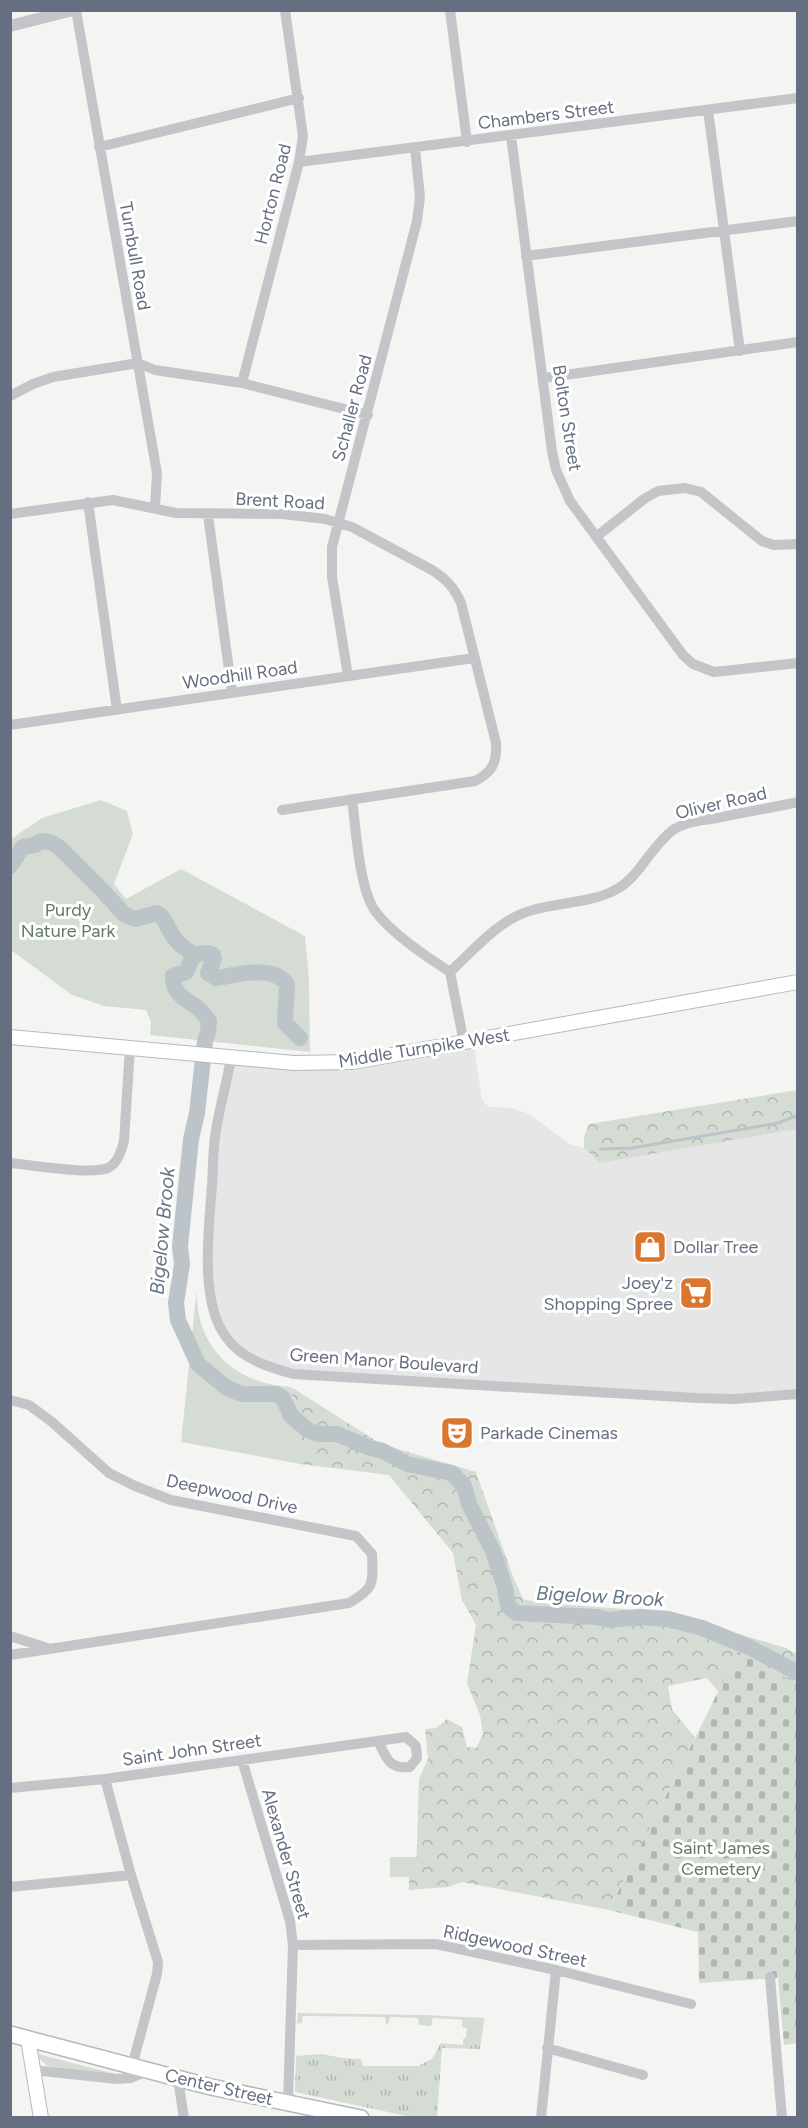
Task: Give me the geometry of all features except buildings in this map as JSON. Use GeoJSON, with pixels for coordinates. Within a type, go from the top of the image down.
{"type":"FeatureCollection","features":[{"type":"Feature","properties":{"kind":"main road","name":"Middle Turnpike West"},"geometry":{"type":"LineString","coordinates":[[10,1037],[294,1063],[353,1062],[798,982]]}},
{"type":"Feature","properties":{"kind":"main road","name":"Center Street"},"geometry":{"type":"LineString","coordinates":[[10,2034],[178,2079],[351,2116]]}},
{"type":"Feature","properties":{"kind":"main road"},"geometry":{"type":"LineString","coordinates":[[28,2039],[41,2118]]}},
{"type":"Feature","properties":{"kind":"street"},"geometry":{"type":"LineString","coordinates":[[10,26],[75,10]]}},
{"type":"Feature","properties":{"kind":"street","name":"Turnbull Road"},"geometry":{"type":"LineString","coordinates":[[75,10],[157,473],[155,507]]}},
{"type":"Feature","properties":{"kind":"street","name":"Horton Road"},"geometry":{"type":"LineString","coordinates":[[242,382],[303,136],[285,10]]}},
{"type":"Feature","properties":{"kind":"street"},"geometry":{"type":"LineString","coordinates":[[450,10],[467,141]]}},
{"type":"Feature","properties":{"kind":"street"},"geometry":{"type":"LineString","coordinates":[[99,147],[299,98]]}},
{"type":"Feature","properties":{"kind":"street","name":"Chambers Street"},"geometry":{"type":"LineString","coordinates":[[298,162],[798,98]]}},
{"type":"Feature","properties":{"kind":"street"},"geometry":{"type":"LineString","coordinates":[[708,110],[740,351]]}},
{"type":"Feature","properties":{"kind":"street","name":"Bolton Street"},"geometry":{"type":"LineString","coordinates":[[512,136],[556,470],[570,501],[683,655],[693,664],[714,672],[798,663]]}},
{"type":"Feature","properties":{"kind":"street","name":"Schaller Road"},"geometry":{"type":"LineString","coordinates":[[348,676],[332,577],[332,547],[417,220],[420,197],[415,148]]}},
{"type":"Feature","properties":{"kind":"street"},"geometry":{"type":"LineString","coordinates":[[526,256],[798,221]]}},
{"type":"Feature","properties":{"kind":"street"},"geometry":{"type":"LineString","coordinates":[[544,378],[798,342]]}},
{"type":"Feature","properties":{"kind":"street"},"geometry":{"type":"LineString","coordinates":[[10,396],[53,377],[138,363],[155,370],[242,382],[368,415]]}},
{"type":"Feature","properties":{"kind":"street"},"geometry":{"type":"LineString","coordinates":[[596,537],[644,499],[658,491],[685,488],[701,492],[762,541],[774,545],[798,544]]}},
{"type":"Feature","properties":{"kind":"street","name":"Brent Road"},"geometry":{"type":"LineString","coordinates":[[10,514],[113,500],[176,513],[282,514],[339,522],[444,578],[454,587],[461,603],[496,743],[497,757],[494,767],[485,776],[475,781],[352,799]]}},
{"type":"Feature","properties":{"kind":"street"},"geometry":{"type":"LineString","coordinates":[[88,502],[117,710]]}},
{"type":"Feature","properties":{"kind":"street"},"geometry":{"type":"LineString","coordinates":[[208,515],[232,692]]}},
{"type":"Feature","properties":{"kind":"street","name":"Woodhill Road"},"geometry":{"type":"LineString","coordinates":[[10,725],[474,658]]}},
{"type":"Feature","properties":{"kind":"street"},"geometry":{"type":"LineString","coordinates":[[282,810],[352,799],[362,872],[375,911],[391,928],[450,972],[464,1043]]}},
{"type":"Feature","properties":{"kind":"street","name":"Oliver Road"},"geometry":{"type":"LineString","coordinates":[[450,972],[512,919],[531,910],[595,897],[617,889],[633,876],[662,839],[675,828],[694,822],[798,802]]}},
{"type":"Feature","properties":{"kind":"street"},"geometry":{"type":"LineString","coordinates":[[10,1163],[94,1171],[110,1167],[120,1155],[124,1141],[130,1048]]}},
{"type":"Feature","properties":{"kind":"street","name":"Green Manor Boulevard"},"geometry":{"type":"LineString","coordinates":[[231,1058],[216,1131],[208,1246],[210,1297],[215,1320],[226,1339],[247,1357],[293,1374],[697,1398],[734,1399],[798,1394]]}},
{"type":"Feature","properties":{"kind":"street","name":"Deepwood Drive"},"geometry":{"type":"LineString","coordinates":[[10,1400],[29,1405],[52,1422],[109,1473],[135,1486],[171,1500],[356,1536],[372,1554],[373,1577],[367,1592],[349,1603],[49,1648]]}},
{"type":"Feature","properties":{"kind":"street"},"geometry":{"type":"LineString","coordinates":[[10,1636],[49,1648]]}},
{"type":"Feature","properties":{"kind":"street"},"geometry":{"type":"LineString","coordinates":[[10,1655],[49,1648]]}},
{"type":"Feature","properties":{"kind":"street","name":"Saint John Street"},"geometry":{"type":"LineString","coordinates":[[10,1788],[105,1779],[378,1741]]}},
{"type":"Feature","properties":{"kind":"street","name":"Alexander Street"},"geometry":{"type":"LineString","coordinates":[[242,1760],[290,1921],[293,1945],[288,2103]]}},
{"type":"Feature","properties":{"kind":"street"},"geometry":{"type":"LineString","coordinates":[[105,1779],[158,1962],[157,1974],[132,2066]]}},
{"type":"Feature","properties":{"kind":"street"},"geometry":{"type":"LineString","coordinates":[[10,1887],[131,1875]]}},
{"type":"Feature","properties":{"kind":"street","name":"Ridgewood Street"},"geometry":{"type":"LineString","coordinates":[[293,1945],[436,1944],[556,1970],[691,2004]]}},
{"type":"Feature","properties":{"kind":"street"},"geometry":{"type":"LineString","coordinates":[[541,2118],[556,1970]]}},
{"type":"Feature","properties":{"kind":"street"},"geometry":{"type":"LineString","coordinates":[[770,1977],[782,2118]]}},
{"type":"Feature","properties":{"kind":"street"},"geometry":{"type":"LineString","coordinates":[[547,2048],[642,2075]]}},
{"type":"Feature","properties":{"kind":"street","name":"Center Street"},"geometry":{"type":"LineString","coordinates":[[33,2070],[117,2079],[130,2078],[148,2071]]}},
{"type":"Feature","properties":{"kind":"street"},"geometry":{"type":"LineString","coordinates":[[178,2079],[184,2118]]}},
{"type":"Feature","properties":{"kind":"shaded area"},"geometry":{"type":"Polygon","coordinates":[[[473,1041],[482,1099],[485,1104],[490,1107],[512,1108],[529,1114],[570,1144],[584,1148],[600,1163],[797,1129],[797,1394],[778,1397],[293,1374],[267,1366],[226,1339],[210,1297],[210,1205],[231,1058],[294,1063],[473,1041]]]}},
{"type":"Feature","properties":{"kind":"green space","name":"Purdy Nature Park"},"geometry":{"type":"Polygon","coordinates":[[[101,800],[127,811],[133,834],[114,884],[126,899],[181,869],[305,936],[309,980],[310,1052],[150,1035],[151,1022],[146,1010],[104,1006],[72,995],[11,950],[11,839],[42,818],[101,800]]]}},
{"type":"Feature","properties":{"kind":"green space"},"geometry":{"type":"Polygon","coordinates":[[[797,1090],[797,1129],[600,1163],[584,1148],[584,1137],[589,1124],[797,1090]]]}},
{"type":"Feature","properties":{"kind":"green space"},"geometry":{"type":"Polygon","coordinates":[[[197,1287],[202,1327],[210,1344],[222,1358],[235,1370],[252,1378],[291,1387],[300,1464],[181,1442],[197,1287]]]}},
{"type":"Feature","properties":{"kind":"green space"},"geometry":{"type":"Polygon","coordinates":[[[291,1387],[381,1444],[476,1472],[523,1599],[541,1603],[665,1612],[786,1648],[797,1654],[797,1684],[773,1671],[744,1723],[707,1678],[668,1686],[672,1709],[695,1738],[609,1910],[462,1882],[448,1887],[409,1890],[409,1877],[416,1877],[419,1779],[428,1759],[425,1729],[436,1728],[447,1719],[462,1727],[467,1747],[476,1748],[483,1734],[480,1715],[467,1683],[476,1625],[462,1600],[453,1553],[389,1475],[300,1464],[291,1387]]]}},
{"type":"Feature","properties":{"kind":"green space","name":"Saint James Cemetery"},"geometry":{"type":"Polygon","coordinates":[[[738,1652],[797,1684],[797,2043],[784,2045],[778,1978],[699,1983],[698,1932],[609,1910],[738,1652]]]}},
{"type":"Feature","properties":{"kind":"green space"},"geometry":{"type":"Polygon","coordinates":[[[390,1857],[417,1857],[416,1877],[390,1877],[390,1857]]]}},
{"type":"Feature","properties":{"kind":"green space"},"geometry":{"type":"Polygon","coordinates":[[[298,2013],[425,2015],[484,2018],[484,2021],[433,2018],[431,2026],[419,2025],[418,2018],[390,2017],[388,2025],[385,2017],[303,2016],[302,2023],[297,2024],[298,2013]]]}},
{"type":"Feature","properties":{"kind":"green space"},"geometry":{"type":"Polygon","coordinates":[[[462,2020],[484,2021],[480,2049],[442,2048],[437,2117],[411,2117],[295,2092],[296,2056],[321,2054],[361,2059],[363,2066],[418,2066],[432,2059],[441,2043],[463,2045],[467,2028],[462,2027],[462,2020]]]}},
{"type":"Feature","properties":{"kind":"green space"},"geometry":{"type":"Polygon","coordinates":[[[38,2054],[123,2076],[47,2066],[38,2054]]]}},
{"type":"Feature","properties":{"kind":"waterway","name":"Bigelow Brook"},"geometry":{"type":"LineString","coordinates":[[10,866],[23,847],[35,845],[41,841],[50,842],[59,847],[124,914],[135,919],[157,913],[163,918],[176,940],[194,954]]}},
{"type":"Feature","properties":{"kind":"waterway","name":"Bigelow Brook"},"geometry":{"type":"LineString","coordinates":[[194,954],[186,972],[173,976],[178,992],[199,1009],[209,1021],[197,1113],[191,1139],[180,1246],[182,1264],[176,1303],[178,1320],[198,1364],[227,1388],[242,1394],[276,1394],[283,1398],[291,1416],[308,1430],[317,1434],[337,1434],[383,1451],[407,1464],[452,1473],[464,1486],[469,1504],[493,1551],[505,1588],[508,1606],[516,1613],[597,1617],[610,1620],[640,1617],[668,1619],[702,1628],[749,1647],[798,1673]]}},
{"type":"Feature","properties":{"kind":"waterway"},"geometry":{"type":"LineString","coordinates":[[194,954],[213,955],[214,959],[208,973],[216,978],[254,972],[273,974],[281,978],[287,984],[285,1023],[300,1038]]}},
{"type":"Feature","properties":{"kind":"waterway"},"geometry":{"type":"LineString","coordinates":[[601,1149],[632,1148],[778,1123],[798,1115]]}},
{"type":"Feature","properties":{"kind":"place","name":"Dollar Tree"},"geometry":{"type":"Point","coordinates":[650,1247]}},
{"type":"Feature","properties":{"kind":"place","name":"Joey'z Shopping Spree"},"geometry":{"type":"Point","coordinates":[696,1293]}},
{"type":"Feature","properties":{"kind":"place","name":"Parkade Cinemas"},"geometry":{"type":"Point","coordinates":[457,1433]}}]}
